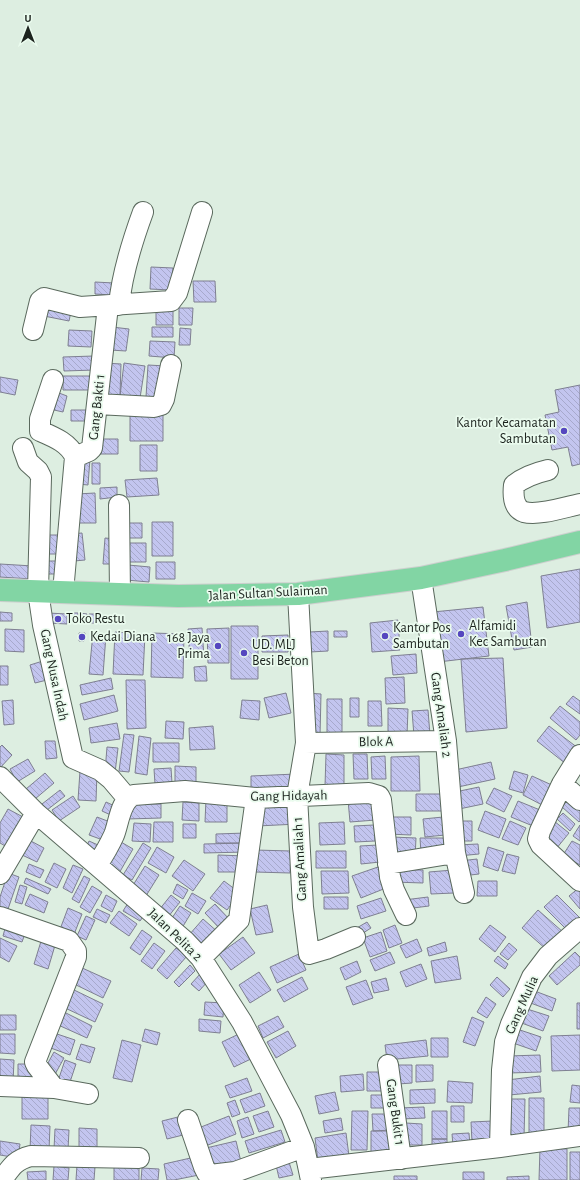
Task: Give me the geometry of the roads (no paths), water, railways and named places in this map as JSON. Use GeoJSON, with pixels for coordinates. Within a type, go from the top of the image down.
{"type":"FeatureCollection","features":[{"type":"Feature","properties":{"kind":"main road","name":"Jalan Sultan Sulaiman"},"geometry":{"type":"LineString","coordinates":[[0,590],[178,596],[298,594],[422,578],[580,542]]}},
{"type":"Feature","properties":{"kind":"street","name":"Gang Bakti 1"},"geometry":{"type":"LineString","coordinates":[[63,592],[75,457],[89,451],[92,448],[97,404],[114,306],[121,289],[133,242],[143,212]]}},
{"type":"Feature","properties":{"kind":"street"},"geometry":{"type":"LineString","coordinates":[[33,330],[40,301],[43,299],[80,307],[114,306],[173,300],[177,294],[202,212]]}},
{"type":"Feature","properties":{"kind":"street"},"geometry":{"type":"LineString","coordinates":[[97,404],[154,407],[161,405],[164,399],[171,365]]}},
{"type":"Feature","properties":{"kind":"street"},"geometry":{"type":"LineString","coordinates":[[53,380],[40,419],[40,432],[67,446],[72,450],[75,457]]}},
{"type":"Feature","properties":{"kind":"street","name":"Gang Nusa Indah"},"geometry":{"type":"LineString","coordinates":[[23,448],[28,462],[38,471],[41,477],[38,591],[43,625],[73,758],[100,770],[111,779],[128,799]]}},
{"type":"Feature","properties":{"kind":"street"},"geometry":{"type":"LineString","coordinates":[[548,470],[535,473],[522,479],[514,485],[513,495],[516,505],[523,512],[537,513],[580,504]]}},
{"type":"Feature","properties":{"kind":"street"},"geometry":{"type":"LineString","coordinates":[[119,505],[120,594]]}},
{"type":"Feature","properties":{"kind":"street","name":"Gang Amaliah 2"},"geometry":{"type":"LineString","coordinates":[[422,578],[446,741],[455,853],[464,892]]}},
{"type":"Feature","properties":{"kind":"street","name":"Gang Amaliah 1"},"geometry":{"type":"LineString","coordinates":[[298,594],[306,743],[297,796],[303,907],[309,954],[326,950],[355,937]]}},
{"type":"Feature","properties":{"kind":"street","name":"Blok A"},"geometry":{"type":"LineString","coordinates":[[306,743],[446,741]]}},
{"type":"Feature","properties":{"kind":"street"},"geometry":{"type":"LineString","coordinates":[[580,755],[562,784],[540,831],[538,839],[542,846],[580,881]]}},
{"type":"Feature","properties":{"kind":"street","name":"Jalan Pelita 2"},"geometry":{"type":"LineString","coordinates":[[0,777],[36,813],[185,941],[201,958],[242,1022],[291,1115],[304,1147],[310,1174]]}},
{"type":"Feature","properties":{"kind":"street"},"geometry":{"type":"LineString","coordinates":[[562,784],[580,800]]}},
{"type":"Feature","properties":{"kind":"street","name":"Gang Hidayah"},"geometry":{"type":"LineString","coordinates":[[128,799],[130,796],[134,795],[185,791],[256,798],[369,793],[379,796],[382,805],[388,864],[394,890],[406,915]]}},
{"type":"Feature","properties":{"kind":"street"},"geometry":{"type":"LineString","coordinates":[[201,958],[239,920],[256,798]]}},
{"type":"Feature","properties":{"kind":"street"},"geometry":{"type":"LineString","coordinates":[[98,866],[114,835],[124,804],[128,799]]}},
{"type":"Feature","properties":{"kind":"street"},"geometry":{"type":"LineString","coordinates":[[0,874],[36,813]]}},
{"type":"Feature","properties":{"kind":"street"},"geometry":{"type":"LineString","coordinates":[[388,864],[455,853]]}},
{"type":"Feature","properties":{"kind":"street"},"geometry":{"type":"LineString","coordinates":[[0,917],[69,941],[76,951],[76,957],[35,1062],[54,1088]]}},
{"type":"Feature","properties":{"kind":"street","name":"Gang Mulia"},"geometry":{"type":"LineString","coordinates":[[500,1147],[502,1070],[505,1042],[511,1024],[532,977],[548,956],[580,928]]}},
{"type":"Feature","properties":{"kind":"street","name":"Gang Bukit 1"},"geometry":{"type":"LineString","coordinates":[[388,1066],[401,1159]]}},
{"type":"Feature","properties":{"kind":"street"},"geometry":{"type":"LineString","coordinates":[[0,1086],[54,1088],[88,1094]]}},
{"type":"Feature","properties":{"kind":"street"},"geometry":{"type":"LineString","coordinates":[[188,1120],[204,1167],[210,1175],[235,1172],[304,1147]]}},
{"type":"Feature","properties":{"kind":"street"},"geometry":{"type":"LineString","coordinates":[[310,1174],[401,1159],[580,1136]]}},
{"type":"Feature","properties":{"kind":"street"},"geometry":{"type":"LineString","coordinates":[[2,1180],[14,1164],[22,1158],[31,1156],[138,1158]]}},
{"type":"Feature","properties":{"kind":"place","name":"Kantor Kecamatan Sambutan"},"geometry":{"type":"Point","coordinates":[564,431]}},
{"type":"Feature","properties":{"kind":"place","name":"Toko Restu"},"geometry":{"type":"Point","coordinates":[58,619]}},
{"type":"Feature","properties":{"kind":"place","name":"Alfamidi Kec Sambutan"},"geometry":{"type":"Point","coordinates":[461,634]}},
{"type":"Feature","properties":{"kind":"place","name":"Kantor Pos Sambutan"},"geometry":{"type":"Point","coordinates":[385,636]}},
{"type":"Feature","properties":{"kind":"place","name":"Kedai Diana"},"geometry":{"type":"Point","coordinates":[82,637]}},
{"type":"Feature","properties":{"kind":"place","name":"168 Jaya Prima"},"geometry":{"type":"Point","coordinates":[218,646]}},
{"type":"Feature","properties":{"kind":"place","name":"UD. MLJ Besi Beton"},"geometry":{"type":"Point","coordinates":[244,653]}}]}
